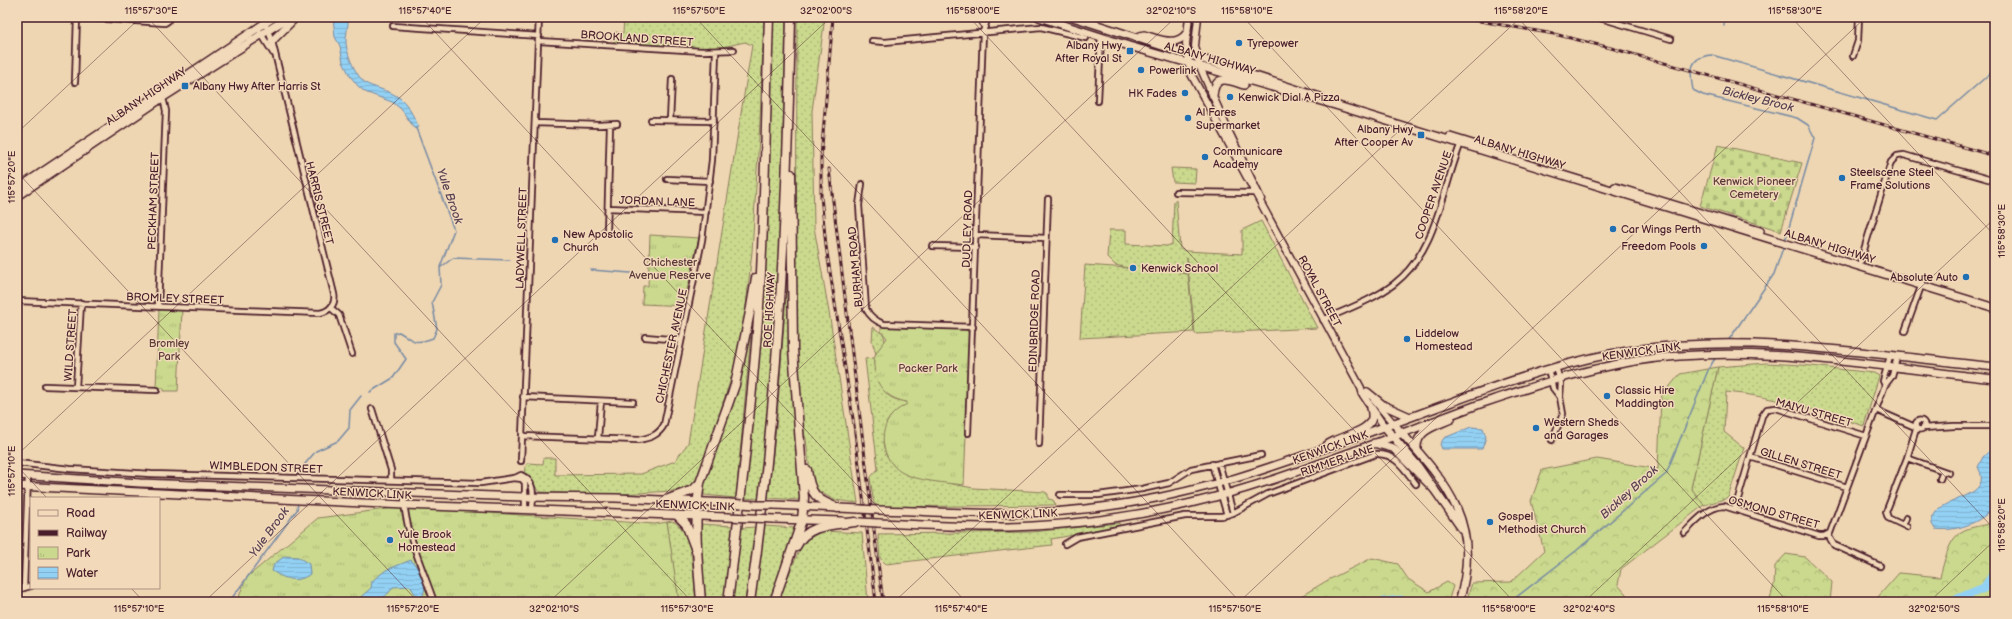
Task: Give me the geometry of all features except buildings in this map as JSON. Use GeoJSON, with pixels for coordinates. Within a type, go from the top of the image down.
{"type":"FeatureCollection","features":[{"type":"Feature","properties":{"kind":"highway","name":"ROE HIGHWAY"},"geometry":{"type":"LineString","coordinates":[[728,602],[742,488],[760,292],[767,123],[769,17]]}},
{"type":"Feature","properties":{"kind":"highway","name":"ROE HIGHWAY"},"geometry":{"type":"LineString","coordinates":[[750,602],[764,497],[779,346],[789,136],[791,17]]}},
{"type":"Feature","properties":{"kind":"highway"},"geometry":{"type":"LineString","coordinates":[[774,602],[802,520],[804,507],[800,430],[793,349],[792,183],[789,136]]}},
{"type":"Feature","properties":{"kind":"highway"},"geometry":{"type":"LineString","coordinates":[[701,602],[697,516],[700,483],[735,384],[751,307],[761,248]]}},
{"type":"Feature","properties":{"kind":"highway"},"geometry":{"type":"LineString","coordinates":[[800,430],[804,442],[811,488],[823,503],[838,508]]}},
{"type":"Feature","properties":{"kind":"highway"},"geometry":{"type":"LineString","coordinates":[[666,500],[693,490],[700,483]]}},
{"type":"Feature","properties":{"kind":"highway"},"geometry":{"type":"LineString","coordinates":[[678,516],[686,524],[693,546],[699,556]]}},
{"type":"Feature","properties":{"kind":"highway"},"geometry":{"type":"LineString","coordinates":[[782,579],[798,543],[804,536],[821,527],[857,522]]}},
{"type":"Feature","properties":{"kind":"main road","name":"ALBANY HIGHWAY"},"geometry":{"type":"LineString","coordinates":[[17,196],[162,98],[290,17]]}},
{"type":"Feature","properties":{"kind":"main road"},"geometry":{"type":"LineString","coordinates":[[272,41],[296,17]]}},
{"type":"Feature","properties":{"kind":"main road","name":"ALBANY HIGHWAY"},"geometry":{"type":"LineString","coordinates":[[1038,17],[1189,64],[1461,143],[1922,283],[1995,303]]}},
{"type":"Feature","properties":{"kind":"main road","name":"ALBANY HIGHWAY"},"geometry":{"type":"LineString","coordinates":[[1072,17],[1197,56],[1461,143]]}},
{"type":"Feature","properties":{"kind":"main road","name":"ROYAL STREET"},"geometry":{"type":"LineString","coordinates":[[1189,17],[1187,53],[1195,81],[1254,193],[1262,203],[1324,320],[1364,390],[1417,450],[1451,495],[1463,523],[1467,566],[1465,582],[1459,602]]}},
{"type":"Feature","properties":{"kind":"main road","name":"ROYAL STREET"},"geometry":{"type":"LineString","coordinates":[[1198,17],[1195,46],[1200,67],[1234,143],[1258,190],[1262,203]]}},
{"type":"Feature","properties":{"kind":"main road","name":"ALBANY HIGHWAY"},"geometry":{"type":"LineString","coordinates":[[17,190],[270,19]]}},
{"type":"Feature","properties":{"kind":"main road"},"geometry":{"type":"LineString","coordinates":[[1136,37],[1144,35],[1174,42],[1182,39],[1187,33]]}},
{"type":"Feature","properties":{"kind":"main road"},"geometry":{"type":"LineString","coordinates":[[1213,96],[1215,84],[1223,80],[1263,89],[1276,89]]}},
{"type":"Feature","properties":{"kind":"main road","name":"ALBANY HIGHWAY"},"geometry":{"type":"LineString","coordinates":[[1922,283],[1995,308]]}},
{"type":"Feature","properties":{"kind":"main road","name":"KENWICK LINK"},"geometry":{"type":"LineString","coordinates":[[17,475],[140,483],[308,488],[404,493],[698,501],[877,510],[1024,513],[1066,510],[1143,500],[1221,482],[1318,451],[1384,426],[1548,369],[1635,350],[1694,345],[1765,345],[1893,356],[1995,367]]}},
{"type":"Feature","properties":{"kind":"main road","name":"KENWICK LINK"},"geometry":{"type":"LineString","coordinates":[[17,486],[404,505],[678,516],[960,526],[1033,526],[1100,520],[1153,511],[1224,493],[1274,479],[1401,432],[1551,380],[1638,361],[1696,356],[1764,355],[1995,379]]}},
{"type":"Feature","properties":{"kind":"main road"},"geometry":{"type":"LineString","coordinates":[[1364,390],[1384,405],[1410,417]]}},
{"type":"Feature","properties":{"kind":"main road","name":"ROYAL STREET"},"geometry":{"type":"LineString","coordinates":[[1364,390],[1363,395],[1371,408],[1392,436],[1417,465],[1464,531]]}},
{"type":"Feature","properties":{"kind":"main road"},"geometry":{"type":"LineString","coordinates":[[1417,450],[1418,440],[1425,431],[1479,405]]}},
{"type":"Feature","properties":{"kind":"main road"},"geometry":{"type":"LineString","coordinates":[[1318,451],[1336,439],[1364,427],[1371,421],[1371,408]]}},
{"type":"Feature","properties":{"kind":"main road"},"geometry":{"type":"LineString","coordinates":[[1373,443],[1393,448],[1434,489]]}},
{"type":"Feature","properties":{"kind":"street"},"geometry":{"type":"LineString","coordinates":[[76,82],[78,17],[165,23],[169,18]]}},
{"type":"Feature","properties":{"kind":"street","name":"LADYWELL STREET"},"geometry":{"type":"LineString","coordinates":[[522,461],[523,397],[540,17]]}},
{"type":"Feature","properties":{"kind":"street","name":"DUDLEY ROAD"},"geometry":{"type":"LineString","coordinates":[[981,17],[980,21],[984,29]]}},
{"type":"Feature","properties":{"kind":"street","name":"DUDLEY ROAD"},"geometry":{"type":"LineString","coordinates":[[968,432],[984,29],[988,17]]}},
{"type":"Feature","properties":{"kind":"street"},"geometry":{"type":"LineString","coordinates":[[1597,17],[1671,39]]}},
{"type":"Feature","properties":{"kind":"street"},"geometry":{"type":"LineString","coordinates":[[1853,56],[1858,41],[1859,17]]}},
{"type":"Feature","properties":{"kind":"street","name":"HARRIS STREET"},"geometry":{"type":"LineString","coordinates":[[270,19],[268,31],[272,41],[273,53],[334,294],[334,302],[331,308]]}},
{"type":"Feature","properties":{"kind":"street"},"geometry":{"type":"LineString","coordinates":[[393,26],[539,36]]}},
{"type":"Feature","properties":{"kind":"street"},"geometry":{"type":"LineString","coordinates":[[872,41],[885,42],[984,29],[1041,27],[1086,38]]}},
{"type":"Feature","properties":{"kind":"street","name":"HARRIS STREET"},"geometry":{"type":"LineString","coordinates":[[258,28],[273,53]]}},
{"type":"Feature","properties":{"kind":"street"},"geometry":{"type":"LineString","coordinates":[[1098,101],[1101,36]]}},
{"type":"Feature","properties":{"kind":"street","name":"BROOKLAND STREET"},"geometry":{"type":"LineString","coordinates":[[539,41],[716,52],[734,50]]}},
{"type":"Feature","properties":{"kind":"street","name":"CHICHESTER AVENUE"},"geometry":{"type":"LineString","coordinates":[[522,436],[638,440],[648,438],[661,430],[664,425],[702,240],[706,212],[710,181],[714,121],[716,52]]}},
{"type":"Feature","properties":{"kind":"street"},"geometry":{"type":"LineString","coordinates":[[670,120],[672,79]]}},
{"type":"Feature","properties":{"kind":"street","name":"PECKHAM STREET"},"geometry":{"type":"LineString","coordinates":[[158,306],[166,112],[162,98]]}},
{"type":"Feature","properties":{"kind":"street"},"geometry":{"type":"LineString","coordinates":[[651,120],[714,121]]}},
{"type":"Feature","properties":{"kind":"street"},"geometry":{"type":"LineString","coordinates":[[535,123],[617,124]]}},
{"type":"Feature","properties":{"kind":"street"},"geometry":{"type":"LineString","coordinates":[[607,231],[610,125]]}},
{"type":"Feature","properties":{"kind":"street","name":"COOPER AVENUE"},"geometry":{"type":"LineString","coordinates":[[1324,320],[1373,297],[1394,284],[1422,254],[1433,229],[1461,143]]}},
{"type":"Feature","properties":{"kind":"street"},"geometry":{"type":"LineString","coordinates":[[1860,264],[1891,162],[1897,156],[1904,155],[1995,181]]}},
{"type":"Feature","properties":{"kind":"street"},"geometry":{"type":"LineString","coordinates":[[667,179],[710,181]]}},
{"type":"Feature","properties":{"kind":"street","name":"BURHAM ROAD"},"geometry":{"type":"LineString","coordinates":[[862,184],[859,205],[866,309],[868,314],[877,322],[884,324],[973,327]]}},
{"type":"Feature","properties":{"kind":"street"},"geometry":{"type":"LineString","coordinates":[[1176,192],[1254,193]]}},
{"type":"Feature","properties":{"kind":"street","name":"EDINBRIDGE ROAD"},"geometry":{"type":"LineString","coordinates":[[1039,444],[1048,198]]}},
{"type":"Feature","properties":{"kind":"street","name":"JORDAN LANE"},"geometry":{"type":"LineString","coordinates":[[608,208],[706,212]]}},
{"type":"Feature","properties":{"kind":"street"},"geometry":{"type":"LineString","coordinates":[[976,235],[1046,238]]}},
{"type":"Feature","properties":{"kind":"street"},"geometry":{"type":"LineString","coordinates":[[932,246],[976,247]]}},
{"type":"Feature","properties":{"kind":"street"},"geometry":{"type":"LineString","coordinates":[[1905,331],[1922,283]]}},
{"type":"Feature","properties":{"kind":"street","name":"BROMLEY STREET"},"geometry":{"type":"LineString","coordinates":[[17,300],[320,313],[331,308]]}},
{"type":"Feature","properties":{"kind":"street","name":"WILD STREET"},"geometry":{"type":"LineString","coordinates":[[76,387],[81,303]]}},
{"type":"Feature","properties":{"kind":"street"},"geometry":{"type":"LineString","coordinates":[[331,308],[339,315],[352,354]]}},
{"type":"Feature","properties":{"kind":"street"},"geometry":{"type":"LineString","coordinates":[[645,337],[681,340]]}},
{"type":"Feature","properties":{"kind":"street","name":"OSMOND STREET"},"geometry":{"type":"LineString","coordinates":[[1885,385],[1890,382],[1893,356]]}},
{"type":"Feature","properties":{"kind":"street","name":"OSMOND STREET"},"geometry":{"type":"LineString","coordinates":[[1684,533],[1712,509],[1724,506],[1819,536],[1828,535],[1832,530],[1876,410],[1885,385],[1883,381],[1891,368],[1893,356]]}},
{"type":"Feature","properties":{"kind":"street"},"geometry":{"type":"LineString","coordinates":[[1552,440],[1563,414],[1560,397],[1561,384],[1556,367]]}},
{"type":"Feature","properties":{"kind":"street"},"geometry":{"type":"LineString","coordinates":[[1548,369],[1554,388],[1560,397]]}},
{"type":"Feature","properties":{"kind":"street"},"geometry":{"type":"LineString","coordinates":[[45,386],[157,390]]}},
{"type":"Feature","properties":{"kind":"street"},"geometry":{"type":"LineString","coordinates":[[523,397],[634,402]]}},
{"type":"Feature","properties":{"kind":"street"},"geometry":{"type":"LineString","coordinates":[[598,438],[601,401]]}},
{"type":"Feature","properties":{"kind":"street","name":"MAIYU STREET"},"geometry":{"type":"LineString","coordinates":[[1735,509],[1762,416],[1767,409],[1771,408],[1866,436]]}},
{"type":"Feature","properties":{"kind":"street"},"geometry":{"type":"LineString","coordinates":[[372,409],[391,470],[391,480]]}},
{"type":"Feature","properties":{"kind":"street"},"geometry":{"type":"LineString","coordinates":[[1876,410],[1919,427],[1995,426]]}},
{"type":"Feature","properties":{"kind":"street"},"geometry":{"type":"LineString","coordinates":[[1906,518],[1905,526],[1888,518],[1886,512],[1919,427]]}},
{"type":"Feature","properties":{"kind":"street","name":"RIMMER LANE"},"geometry":{"type":"LineString","coordinates":[[1065,544],[1077,537],[1180,517],[1233,514],[1268,494],[1376,454],[1384,454],[1394,459],[1416,484]]}},
{"type":"Feature","properties":{"kind":"street"},"geometry":{"type":"LineString","coordinates":[[1060,495],[1098,495],[1142,489],[1169,483],[1191,469],[1261,455]]}},
{"type":"Feature","properties":{"kind":"street","name":"GILLEN STREET"},"geometry":{"type":"LineString","coordinates":[[1750,457],[1847,487]]}},
{"type":"Feature","properties":{"kind":"street"},"geometry":{"type":"LineString","coordinates":[[1907,458],[1948,473]]}},
{"type":"Feature","properties":{"kind":"street","name":"WIMBLEDON STREET"},"geometry":{"type":"LineString","coordinates":[[17,463],[111,472],[481,483],[514,478],[521,475],[528,480],[532,487],[529,497],[528,510]]}},
{"type":"Feature","properties":{"kind":"street"},"geometry":{"type":"LineString","coordinates":[[1219,463],[1227,515]]}},
{"type":"Feature","properties":{"kind":"street"},"geometry":{"type":"LineString","coordinates":[[1212,464],[1221,482]]}},
{"type":"Feature","properties":{"kind":"street"},"geometry":{"type":"LineString","coordinates":[[1940,479],[1943,471]]}},
{"type":"Feature","properties":{"kind":"street"},"geometry":{"type":"LineString","coordinates":[[24,588],[28,476]]}},
{"type":"Feature","properties":{"kind":"street","name":"WIMBLEDON STREET"},"geometry":{"type":"LineString","coordinates":[[514,478],[522,479],[525,483],[529,497],[528,510]]}},
{"type":"Feature","properties":{"kind":"street"},"geometry":{"type":"LineString","coordinates":[[404,493],[404,505],[434,602]]}},
{"type":"Feature","properties":{"kind":"street"},"geometry":{"type":"LineString","coordinates":[[1224,493],[1233,514]]}},
{"type":"Feature","properties":{"kind":"street"},"geometry":{"type":"LineString","coordinates":[[1828,535],[1834,545],[1880,566]]}},
{"type":"Feature","properties":{"kind":"street"},"geometry":{"type":"LineString","coordinates":[[17,590],[30,586]]}},
{"type":"Feature","properties":{"kind":"green space"},"geometry":{"type":"Polygon","coordinates":[[[617,17],[764,17],[760,121],[752,252],[745,315],[735,366],[712,437],[694,485],[690,488],[673,491],[602,495],[541,492],[524,474],[525,467],[528,463],[543,464],[544,458],[555,458],[555,475],[641,474],[675,461],[688,443],[752,45],[745,42],[714,49],[614,43],[615,32],[623,33],[624,18],[617,17]]]}},
{"type":"Feature","properties":{"kind":"green space"},"geometry":{"type":"Polygon","coordinates":[[[773,17],[786,17],[781,223],[775,327],[759,499],[743,498],[760,334],[768,223],[773,17]]]}},
{"type":"Feature","properties":{"kind":"green space"},"geometry":{"type":"Polygon","coordinates":[[[797,17],[825,17],[812,111],[814,227],[830,318],[858,503],[834,500],[819,491],[818,492],[811,480],[804,433],[796,361],[797,17]]]}},
{"type":"Feature","properties":{"kind":"green space","name":"Kenwick Pioneer Cemetery"},"geometry":{"type":"Polygon","coordinates":[[[1718,145],[1802,163],[1781,231],[1700,206],[1718,145]]]}},
{"type":"Feature","properties":{"kind":"green space"},"geometry":{"type":"Polygon","coordinates":[[[1171,168],[1196,169],[1195,183],[1173,182],[1171,168]]]}},
{"type":"Feature","properties":{"kind":"green space"},"geometry":{"type":"Polygon","coordinates":[[[1176,200],[1180,249],[1186,251],[1242,254],[1242,230],[1261,221],[1317,328],[1195,334],[1187,258],[1188,273],[1179,273],[1188,274],[1194,332],[1080,338],[1085,265],[1128,268],[1115,265],[1107,257],[1109,230],[1126,230],[1126,244],[1167,246],[1172,244],[1174,201],[1176,200]]]}},
{"type":"Feature","properties":{"kind":"green space","name":"Chichester Avenue Reserve"},"geometry":{"type":"Polygon","coordinates":[[[650,235],[699,238],[692,265],[694,267],[692,278],[690,279],[686,293],[688,296],[686,306],[642,304],[643,286],[648,286],[650,235]]]}},
{"type":"Feature","properties":{"kind":"green space"},"geometry":{"type":"Polygon","coordinates":[[[788,269],[801,500],[768,498],[777,418],[788,269]]]}},
{"type":"Feature","properties":{"kind":"green space","name":"Bromley Park"},"geometry":{"type":"Polygon","coordinates":[[[159,309],[182,310],[178,391],[164,391],[164,388],[156,388],[159,309]]]}},
{"type":"Feature","properties":{"kind":"green space"},"geometry":{"type":"Polygon","coordinates":[[[752,322],[736,498],[704,495],[703,485],[752,322]]]}},
{"type":"Feature","properties":{"kind":"green space","name":"Packer Park"},"geometry":{"type":"Polygon","coordinates":[[[881,326],[966,329],[970,335],[964,485],[914,478],[901,472],[889,460],[884,445],[884,429],[892,415],[907,404],[907,402],[890,396],[879,384],[874,366],[874,358],[887,338],[881,331],[881,326]]]}},
{"type":"Feature","properties":{"kind":"green space"},"geometry":{"type":"Polygon","coordinates":[[[873,327],[884,335],[885,342],[876,354],[872,341],[873,327]]]}},
{"type":"Feature","properties":{"kind":"green space"},"geometry":{"type":"Polygon","coordinates":[[[874,358],[875,368],[881,386],[886,394],[900,401],[907,402],[907,404],[892,415],[888,420],[883,443],[886,455],[912,476],[973,488],[1045,492],[1048,494],[1048,499],[1053,500],[1056,505],[877,507],[876,504],[874,504],[870,478],[878,469],[865,359],[874,358]]]}},
{"type":"Feature","properties":{"kind":"green space"},"geometry":{"type":"Polygon","coordinates":[[[1766,363],[1802,365],[1874,373],[1879,376],[1864,426],[1779,401],[1726,392],[1724,432],[1744,448],[1728,498],[1704,505],[1691,488],[1718,367],[1766,363]]]}},
{"type":"Feature","properties":{"kind":"green space"},"geometry":{"type":"Polygon","coordinates":[[[1718,367],[1691,488],[1704,505],[1621,569],[1618,585],[1633,602],[1466,602],[1472,583],[1511,582],[1544,551],[1531,501],[1542,470],[1597,459],[1658,469],[1661,397],[1680,374],[1718,367]]]}},
{"type":"Feature","properties":{"kind":"green space"},"geometry":{"type":"Polygon","coordinates":[[[402,507],[655,524],[667,522],[679,602],[237,602],[246,578],[318,518],[402,507]]]}},
{"type":"Feature","properties":{"kind":"green space"},"geometry":{"type":"Polygon","coordinates":[[[672,521],[679,526],[685,534],[689,544],[692,557],[696,602],[678,602],[667,522],[672,521]]]}},
{"type":"Feature","properties":{"kind":"green space"},"geometry":{"type":"Polygon","coordinates":[[[1995,522],[1995,602],[1877,602],[1877,598],[1899,573],[1940,577],[1947,552],[1953,540],[1961,532],[1969,528],[1995,522]]]}},
{"type":"Feature","properties":{"kind":"green space"},"geometry":{"type":"Polygon","coordinates":[[[1119,523],[1120,527],[1051,539],[1052,545],[886,564],[880,558],[878,534],[1032,532],[1119,523]]]}},
{"type":"Feature","properties":{"kind":"green space"},"geometry":{"type":"Polygon","coordinates":[[[700,524],[733,526],[724,602],[705,602],[700,524]]]}},
{"type":"Feature","properties":{"kind":"green space"},"geometry":{"type":"Polygon","coordinates":[[[765,526],[794,528],[795,531],[770,602],[754,602],[765,526]]]}},
{"type":"Feature","properties":{"kind":"green space"},"geometry":{"type":"Polygon","coordinates":[[[756,527],[745,602],[732,602],[741,528],[756,527]]]}},
{"type":"Feature","properties":{"kind":"green space"},"geometry":{"type":"Polygon","coordinates":[[[823,531],[862,533],[868,602],[777,602],[802,544],[808,536],[810,538],[823,531]]]}},
{"type":"Feature","properties":{"kind":"green space"},"geometry":{"type":"Polygon","coordinates":[[[1786,554],[1805,557],[1832,582],[1830,602],[1769,602],[1774,585],[1775,566],[1786,554]]]}},
{"type":"Feature","properties":{"kind":"green space"},"geometry":{"type":"Polygon","coordinates":[[[1372,558],[1398,564],[1408,579],[1429,592],[1447,582],[1453,586],[1448,602],[1291,602],[1328,580],[1372,558]]]}},
{"type":"Feature","properties":{"kind":"water"},"geometry":{"type":"Polygon","coordinates":[[[333,17],[348,17],[346,44],[351,61],[359,77],[367,84],[389,92],[401,99],[409,109],[419,127],[415,129],[401,109],[392,102],[365,92],[350,76],[343,62],[340,46],[335,37],[333,17]]]}},
{"type":"Feature","properties":{"kind":"water"},"geometry":{"type":"Polygon","coordinates":[[[1471,427],[1483,428],[1486,437],[1482,449],[1442,449],[1440,444],[1444,438],[1471,427]]]}},
{"type":"Feature","properties":{"kind":"water"},"geometry":{"type":"Polygon","coordinates":[[[1993,447],[1995,447],[1995,506],[1983,517],[1968,525],[1960,528],[1943,530],[1935,529],[1932,524],[1932,518],[1939,509],[1966,496],[1980,485],[1981,477],[1978,467],[1983,457],[1993,447]]]}},
{"type":"Feature","properties":{"kind":"water"},"geometry":{"type":"Polygon","coordinates":[[[285,556],[298,557],[309,564],[310,574],[296,580],[286,578],[272,571],[274,564],[285,556]]]}},
{"type":"Feature","properties":{"kind":"water"},"geometry":{"type":"Polygon","coordinates":[[[411,560],[418,568],[423,579],[424,594],[421,598],[417,597],[410,586],[393,587],[386,596],[381,599],[372,602],[355,602],[371,588],[372,581],[386,570],[411,560]]]}},
{"type":"Feature","properties":{"kind":"waterway"},"geometry":{"type":"LineString","coordinates":[[1724,17],[1724,26]]}},
{"type":"Feature","properties":{"kind":"waterway","name":"Bickley Brook"},"geometry":{"type":"LineString","coordinates":[[1785,241],[1815,138],[1808,125],[1797,118],[1703,95],[1693,90],[1691,71],[1695,62],[1699,58],[1712,55],[1937,120],[1995,69]]}},
{"type":"Feature","properties":{"kind":"waterway","name":"Yule Brook"},"geometry":{"type":"LineString","coordinates":[[370,392],[393,378],[406,359],[394,342],[394,333],[399,332],[411,340],[418,342],[433,338],[437,329],[432,302],[441,285],[440,267],[454,230],[416,128]]}},
{"type":"Feature","properties":{"kind":"waterway","name":"Bickley Brook"},"geometry":{"type":"LineString","coordinates":[[1728,341],[1774,274],[1784,245]]}},
{"type":"Feature","properties":{"kind":"waterway"},"geometry":{"type":"LineString","coordinates":[[441,267],[453,258],[510,260]]}},
{"type":"Feature","properties":{"kind":"waterway"},"geometry":{"type":"LineString","coordinates":[[591,270],[644,274]]}},
{"type":"Feature","properties":{"kind":"waterway","name":"Bickley Brook"},"geometry":{"type":"LineString","coordinates":[[1510,602],[1576,551],[1666,474],[1709,368],[1716,357]]}},
{"type":"Feature","properties":{"kind":"waterway","name":"Yule Brook"},"geometry":{"type":"LineString","coordinates":[[299,476],[299,471],[316,451],[338,441],[349,428],[350,410],[361,396]]}},
{"type":"Feature","properties":{"kind":"waterway","name":"Yule Brook"},"geometry":{"type":"LineString","coordinates":[[229,602],[297,510],[298,502]]}},
{"type":"Feature","properties":{"kind":"waterway"},"geometry":{"type":"LineString","coordinates":[[1950,602],[1984,588],[1995,572]]}},
{"type":"Feature","properties":{"kind":"waterway"},"geometry":{"type":"LineString","coordinates":[[1382,602],[1401,600],[1404,602]]}},
{"type":"Feature","properties":{"kind":"railway"},"geometry":{"type":"LineString","coordinates":[[833,17],[821,157],[821,196],[826,246],[854,425],[876,602]]}},
{"type":"Feature","properties":{"kind":"railway"},"geometry":{"type":"LineString","coordinates":[[1457,17],[1554,34],[1611,48],[1995,156]]}},
{"type":"Feature","properties":{"kind":"railway"},"geometry":{"type":"LineString","coordinates":[[829,169],[883,602]]}},
{"type":"Feature","properties":{"kind":"place","name":"Tyrepower"},"geometry":{"type":"Point","coordinates":[1239,43]}},
{"type":"Feature","properties":{"kind":"place","name":"Albany Hwy After Royal St"},"geometry":{"type":"Point","coordinates":[1130,51]}},
{"type":"Feature","properties":{"kind":"place","name":"Powerlink"},"geometry":{"type":"Point","coordinates":[1141,70]}},
{"type":"Feature","properties":{"kind":"place","name":"Albany Hwy After Harris St"},"geometry":{"type":"Point","coordinates":[185,86]}},
{"type":"Feature","properties":{"kind":"place","name":"HK Fades"},"geometry":{"type":"Point","coordinates":[1185,93]}},
{"type":"Feature","properties":{"kind":"place","name":"Kenwick Dial A Pizza"},"geometry":{"type":"Point","coordinates":[1230,97]}},
{"type":"Feature","properties":{"kind":"place","name":"Al Fares Supermarket"},"geometry":{"type":"Point","coordinates":[1188,118]}},
{"type":"Feature","properties":{"kind":"place","name":"Albany Hwy After Cooper Av"},"geometry":{"type":"Point","coordinates":[1421,135]}},
{"type":"Feature","properties":{"kind":"place","name":"Communicare Academy"},"geometry":{"type":"Point","coordinates":[1205,157]}},
{"type":"Feature","properties":{"kind":"place","name":"Steelscene Steel Frame Solutions"},"geometry":{"type":"Point","coordinates":[1842,178]}},
{"type":"Feature","properties":{"kind":"place","name":"Car Wings Perth"},"geometry":{"type":"Point","coordinates":[1613,229]}},
{"type":"Feature","properties":{"kind":"place","name":"New Apostolic Church"},"geometry":{"type":"Point","coordinates":[555,240]}},
{"type":"Feature","properties":{"kind":"place","name":"Freedom Pools"},"geometry":{"type":"Point","coordinates":[1704,246]}},
{"type":"Feature","properties":{"kind":"place","name":"Kenwick School"},"geometry":{"type":"Point","coordinates":[1133,268]}},
{"type":"Feature","properties":{"kind":"place","name":"Absolute Auto"},"geometry":{"type":"Point","coordinates":[1966,277]}},
{"type":"Feature","properties":{"kind":"place","name":"Liddelow Homestead"},"geometry":{"type":"Point","coordinates":[1407,339]}},
{"type":"Feature","properties":{"kind":"place","name":"Classic Hire Maddington"},"geometry":{"type":"Point","coordinates":[1607,396]}},
{"type":"Feature","properties":{"kind":"place","name":"Western Sheds and Garages"},"geometry":{"type":"Point","coordinates":[1536,428]}},
{"type":"Feature","properties":{"kind":"place","name":"Gospel Methodist Church"},"geometry":{"type":"Point","coordinates":[1490,522]}},
{"type":"Feature","properties":{"kind":"place","name":"Yule Brook Homestead"},"geometry":{"type":"Point","coordinates":[390,540]}}]}
